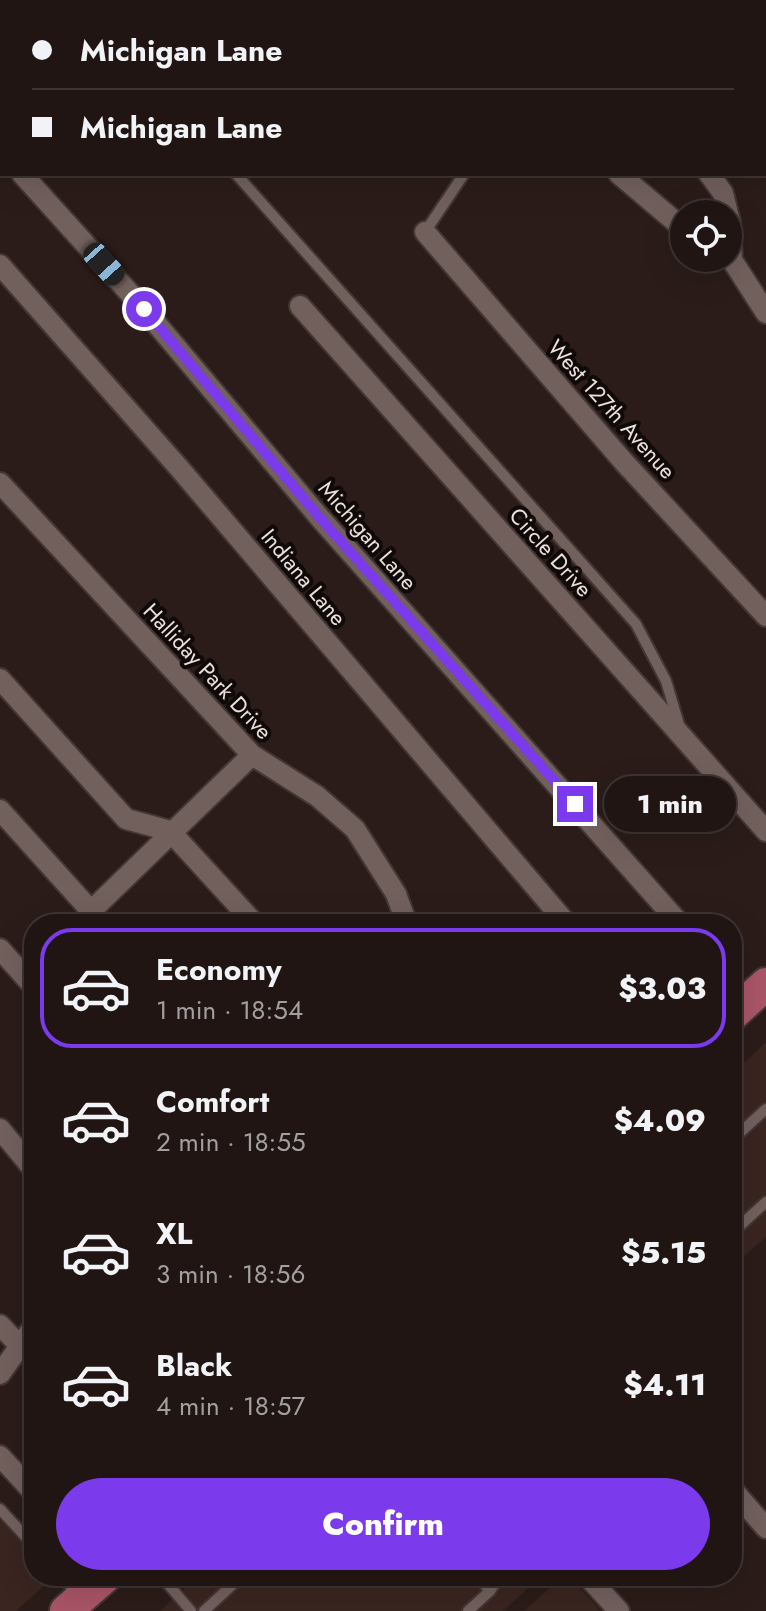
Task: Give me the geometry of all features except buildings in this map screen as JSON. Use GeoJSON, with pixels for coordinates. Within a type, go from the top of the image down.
{"type":"FeatureCollection","features":[{"type":"Feature","properties":{"kind":"main road"},"geometry":{"type":"LineString","coordinates":[[742,1006],[766,984]]}},
{"type":"Feature","properties":{"kind":"main road"},"geometry":{"type":"LineString","coordinates":[[70,1601],[92,1586]]}},
{"type":"Feature","properties":{"kind":"street","name":"Michigan Lane"},"geometry":{"type":"LineString","coordinates":[[24,176],[144,309],[320,518],[671,914]]}},
{"type":"Feature","properties":{"kind":"street"},"geometry":{"type":"LineString","coordinates":[[621,176],[670,217]]}},
{"type":"Feature","properties":{"kind":"street"},"geometry":{"type":"LineString","coordinates":[[710,176],[725,200]]}},
{"type":"Feature","properties":{"kind":"street","name":"West 127th Avenue"},"geometry":{"type":"LineString","coordinates":[[425,232],[623,461],[766,616]]}},
{"type":"Feature","properties":{"kind":"street","name":"Indiana Lane"},"geometry":{"type":"LineString","coordinates":[[0,265],[180,469],[558,914]]}},
{"type":"Feature","properties":{"kind":"street"},"geometry":{"type":"LineString","coordinates":[[739,272],[766,313]]}},
{"type":"Feature","properties":{"kind":"street","name":"Circle Drive"},"geometry":{"type":"LineString","coordinates":[[300,306],[766,831]]}},
{"type":"Feature","properties":{"kind":"street","name":"Halliday Park Drive"},"geometry":{"type":"LineString","coordinates":[[0,483],[252,755],[317,796],[355,829],[396,894],[403,914]]}},
{"type":"Feature","properties":{"kind":"street"},"geometry":{"type":"LineString","coordinates":[[0,679],[126,819],[170,831],[246,914]]}},
{"type":"Feature","properties":{"kind":"street"},"geometry":{"type":"LineString","coordinates":[[97,914],[170,831],[252,755]]}},
{"type":"Feature","properties":{"kind":"street"},"geometry":{"type":"LineString","coordinates":[[0,810],[91,914]]}},
{"type":"Feature","properties":{"kind":"street"},"geometry":{"type":"LineString","coordinates":[[0,949],[24,976]]}},
{"type":"Feature","properties":{"kind":"street"},"geometry":{"type":"LineString","coordinates":[[0,1129],[24,1158]]}},
{"type":"Feature","properties":{"kind":"street"},"geometry":{"type":"LineString","coordinates":[[0,1325],[20,1346]]}},
{"type":"Feature","properties":{"kind":"street"},"geometry":{"type":"LineString","coordinates":[[0,1374],[24,1340]]}},
{"type":"Feature","properties":{"kind":"street"},"geometry":{"type":"LineString","coordinates":[[0,1456],[24,1482]]}},
{"type":"Feature","properties":{"kind":"street"},"geometry":{"type":"LineString","coordinates":[[742,1500],[766,1528]]}},
{"type":"Feature","properties":{"kind":"street"},"geometry":{"type":"LineString","coordinates":[[596,1586],[619,1611]]}},
{"type":"Feature","properties":{"kind":"lane"},"geometry":{"type":"LineString","coordinates":[[238,176],[636,624],[666,681],[683,738]]}},
{"type":"Feature","properties":{"kind":"lane"},"geometry":{"type":"LineString","coordinates":[[425,232],[463,176]]}},
{"type":"Feature","properties":{"kind":"lane"},"geometry":{"type":"LineString","coordinates":[[742,1131],[766,1109]]}},
{"type":"Feature","properties":{"kind":"lane"},"geometry":{"type":"LineString","coordinates":[[742,1224],[766,1202]]}},
{"type":"Feature","properties":{"kind":"lane"},"geometry":{"type":"LineString","coordinates":[[0,1509],[24,1535]]}},
{"type":"Feature","properties":{"kind":"lane"},"geometry":{"type":"LineString","coordinates":[[170,1586],[191,1611]]}},
{"type":"Feature","properties":{"kind":"lane"},"geometry":{"type":"LineString","coordinates":[[204,1611],[231,1586]]}},
{"type":"Feature","properties":{"kind":"lane"},"geometry":{"type":"LineString","coordinates":[[486,1586],[490,1591]]}},
{"type":"Feature","properties":{"kind":"lane"},"geometry":{"type":"LineString","coordinates":[[468,1611],[493,1586]]}},
{"type":"Feature","properties":{"kind":"shaded area"},"geometry":{"type":"Polygon","coordinates":[[[766,1042],[766,1237],[742,1258],[742,1065],[766,1042]]]}},
{"type":"Feature","properties":{"kind":"shaded area"},"geometry":{"type":"Polygon","coordinates":[[[0,1500],[24,1525],[24,1586],[44,1586],[16,1611],[0,1611],[0,1500]]]}},
{"type":"Feature","properties":{"kind":"shaded area"},"geometry":{"type":"Polygon","coordinates":[[[187,1586],[529,1587],[503,1611],[160,1611],[187,1586]]]}},
{"type":"Feature","properties":{"kind":"shaded area"},"geometry":{"type":"Polygon","coordinates":[[[552,1586],[578,1586],[601,1611],[524,1611],[552,1586]]]}},
{"type":"Feature","properties":{"kind":"route"},"geometry":{"type":"LineString","coordinates":[[144,309],[320,518],[575,804]]}}]}
